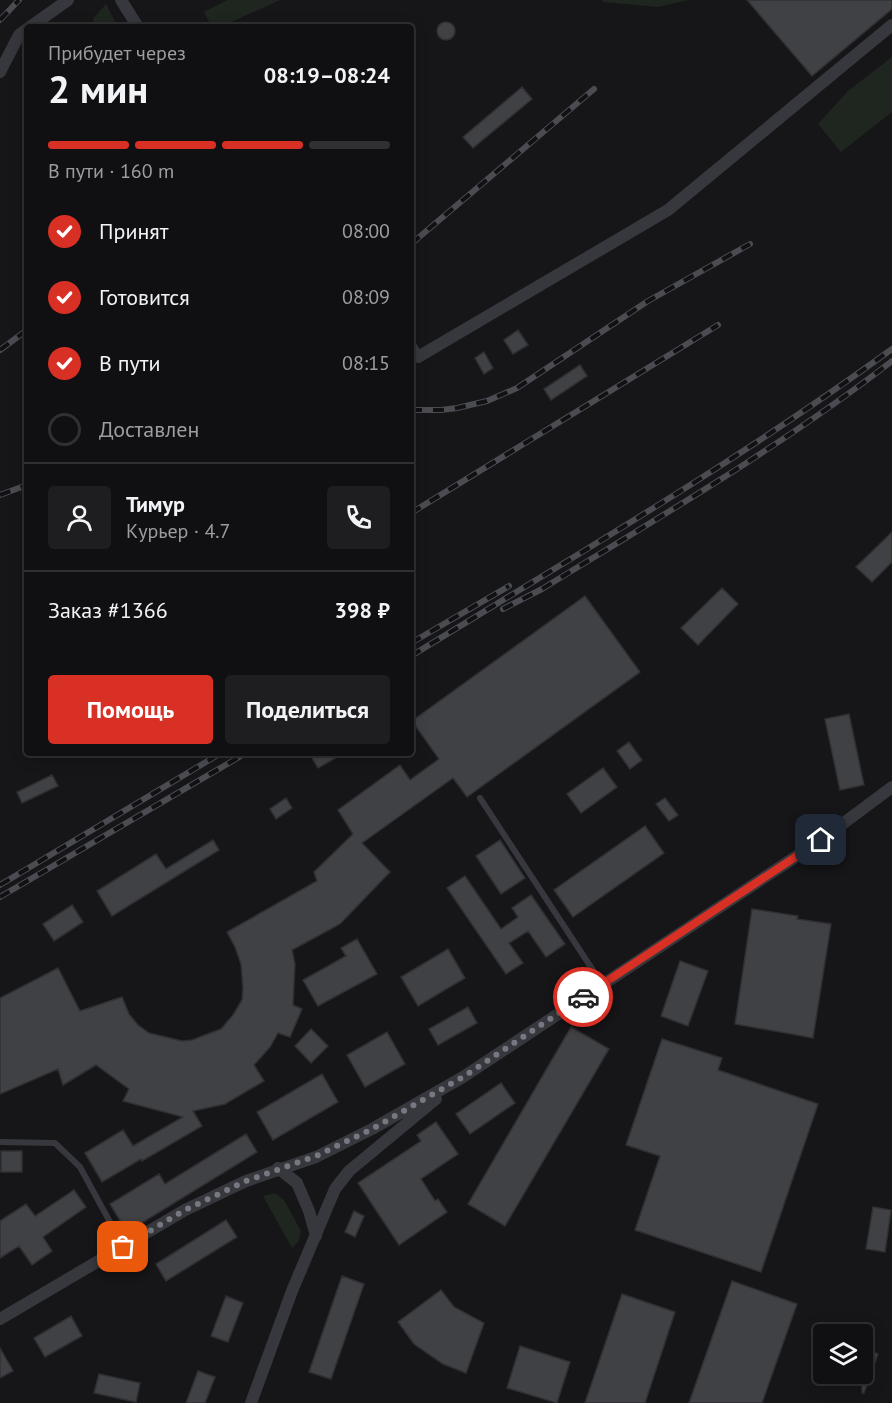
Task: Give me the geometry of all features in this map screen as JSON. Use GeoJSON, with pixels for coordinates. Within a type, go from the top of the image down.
{"type":"FeatureCollection","features":[{"type":"Feature","properties":{"kind":"street"},"geometry":{"type":"LineString","coordinates":[[34,24],[68,0]]}},
{"type":"Feature","properties":{"kind":"street"},"geometry":{"type":"LineString","coordinates":[[121,0],[136,24]]}},
{"type":"Feature","properties":{"kind":"street"},"geometry":{"type":"LineString","coordinates":[[414,351],[418,357],[668,210],[892,25]]}},
{"type":"Feature","properties":{"kind":"street"},"geometry":{"type":"LineString","coordinates":[[0,72],[19,35],[24,31]]}},
{"type":"Feature","properties":{"kind":"street"},"geometry":{"type":"LineString","coordinates":[[0,1319],[185,1210],[246,1181],[316,1156],[372,1129],[463,1077],[821,840],[892,787]]}},
{"type":"Feature","properties":{"kind":"street"},"geometry":{"type":"LineString","coordinates":[[251,1403],[292,1291],[335,1189],[349,1171],[463,1077]]}},
{"type":"Feature","properties":{"kind":"street"},"geometry":{"type":"LineString","coordinates":[[278,1168],[297,1183],[309,1211],[316,1236]]}},
{"type":"Feature","properties":{"kind":"lane"},"geometry":{"type":"LineString","coordinates":[[480,798],[602,984]]}},
{"type":"Feature","properties":{"kind":"lane"},"geometry":{"type":"LineString","coordinates":[[0,1142],[55,1143],[80,1167],[123,1247]]}},
{"type":"Feature","properties":{"kind":"shaded area"},"geometry":{"type":"Polygon","coordinates":[[[227,0],[280,0],[227,24],[210,24],[204,12],[227,0]]]}},
{"type":"Feature","properties":{"kind":"shaded area"},"geometry":{"type":"Polygon","coordinates":[[[602,0],[688,0],[658,7],[602,0]]]}},
{"type":"Feature","properties":{"kind":"shaded area"},"geometry":{"type":"Polygon","coordinates":[[[106,4],[116,24],[94,24],[93,19],[106,4]]]}},
{"type":"Feature","properties":{"kind":"shaded area"},"geometry":{"type":"Polygon","coordinates":[[[892,57],[892,112],[841,152],[818,124],[848,91],[892,57]]]}},
{"type":"Feature","properties":{"kind":"shaded area"},"geometry":{"type":"Polygon","coordinates":[[[275,1193],[284,1200],[301,1231],[298,1242],[292,1248],[263,1196],[275,1193]]]}},
{"type":"Feature","properties":{"kind":"building"},"geometry":{"type":"Polygon","coordinates":[[[747,0],[892,0],[892,9],[812,76],[747,0]]]}},
{"type":"Feature","properties":{"kind":"building"},"geometry":{"type":"Polygon","coordinates":[[[446,22],[452,25],[455,31],[452,37],[446,40],[440,37],[437,31],[440,25],[446,22]]]}},
{"type":"Feature","properties":{"kind":"building"},"geometry":{"type":"Polygon","coordinates":[[[522,87],[532,99],[473,148],[463,137],[522,87]]]}},
{"type":"Feature","properties":{"kind":"building"},"geometry":{"type":"Polygon","coordinates":[[[518,330],[528,345],[513,354],[504,340],[518,330]]]}},
{"type":"Feature","properties":{"kind":"building"},"geometry":{"type":"Polygon","coordinates":[[[484,352],[493,368],[484,374],[475,358],[484,352]]]}},
{"type":"Feature","properties":{"kind":"building"},"geometry":{"type":"Polygon","coordinates":[[[580,365],[587,376],[551,400],[544,389],[580,365]]]}},
{"type":"Feature","properties":{"kind":"building"},"geometry":{"type":"Polygon","coordinates":[[[892,532],[892,562],[872,582],[856,567],[892,532]]]}},
{"type":"Feature","properties":{"kind":"building"},"geometry":{"type":"Polygon","coordinates":[[[722,588],[738,604],[698,645],[681,628],[722,588]]]}},
{"type":"Feature","properties":{"kind":"building"},"geometry":{"type":"Polygon","coordinates":[[[585,596],[640,672],[467,797],[453,778],[362,843],[390,872],[340,924],[292,950],[295,964],[293,1005],[302,1009],[290,1037],[278,1033],[270,1047],[254,1065],[264,1081],[225,1104],[193,1111],[202,1126],[102,1182],[85,1153],[123,1130],[133,1146],[183,1117],[123,1101],[129,1089],[96,1065],[63,1085],[58,1069],[0,1094],[0,998],[58,968],[80,1011],[122,997],[129,1014],[149,1033],[182,1041],[192,1040],[221,1029],[242,1000],[243,989],[241,964],[227,932],[317,881],[314,872],[353,834],[338,810],[400,765],[410,780],[439,759],[414,724],[414,720],[585,596]]]}},
{"type":"Feature","properties":{"kind":"building"},"geometry":{"type":"Polygon","coordinates":[[[849,714],[864,785],[840,790],[825,719],[849,714]]]}},
{"type":"Feature","properties":{"kind":"building"},"geometry":{"type":"Polygon","coordinates":[[[629,742],[642,760],[630,769],[617,751],[629,742]]]}},
{"type":"Feature","properties":{"kind":"building"},"geometry":{"type":"Polygon","coordinates":[[[311,756],[339,756],[318,768],[311,756]]]}},
{"type":"Feature","properties":{"kind":"building"},"geometry":{"type":"Polygon","coordinates":[[[603,768],[617,787],[581,813],[567,794],[603,768]]]}},
{"type":"Feature","properties":{"kind":"building"},"geometry":{"type":"Polygon","coordinates":[[[52,775],[58,786],[22,803],[17,792],[52,775]]]}},
{"type":"Feature","properties":{"kind":"building"},"geometry":{"type":"Polygon","coordinates":[[[286,798],[292,808],[276,819],[270,809],[286,798]]]}},
{"type":"Feature","properties":{"kind":"building"},"geometry":{"type":"Polygon","coordinates":[[[665,798],[678,815],[669,821],[656,804],[665,798]]]}},
{"type":"Feature","properties":{"kind":"building"},"geometry":{"type":"Polygon","coordinates":[[[645,826],[664,853],[573,917],[554,890],[645,826]]]}},
{"type":"Feature","properties":{"kind":"building"},"geometry":{"type":"Polygon","coordinates":[[[213,840],[219,850],[112,916],[97,891],[156,854],[166,869],[213,840]]]}},
{"type":"Feature","properties":{"kind":"building"},"geometry":{"type":"Polygon","coordinates":[[[500,840],[525,878],[501,894],[476,856],[500,840]]]}},
{"type":"Feature","properties":{"kind":"building"},"geometry":{"type":"Polygon","coordinates":[[[465,876],[501,929],[518,917],[512,908],[531,895],[565,944],[546,957],[528,931],[509,943],[523,963],[506,974],[447,888],[465,876]]]}},
{"type":"Feature","properties":{"kind":"building"},"geometry":{"type":"Polygon","coordinates":[[[72,905],[83,922],[54,941],[43,924],[72,905]]]}},
{"type":"Feature","properties":{"kind":"building"},"geometry":{"type":"Polygon","coordinates":[[[752,909],[831,924],[813,1038],[735,1024],[752,909]]]}},
{"type":"Feature","properties":{"kind":"building"},"geometry":{"type":"Polygon","coordinates":[[[357,939],[377,974],[318,1006],[303,980],[346,956],[341,948],[357,939]]]}},
{"type":"Feature","properties":{"kind":"building"},"geometry":{"type":"Polygon","coordinates":[[[448,949],[465,978],[418,1006],[401,977],[448,949]]]}},
{"type":"Feature","properties":{"kind":"building"},"geometry":{"type":"Polygon","coordinates":[[[680,961],[708,971],[688,1026],[661,1016],[680,961]]]}},
{"type":"Feature","properties":{"kind":"building"},"geometry":{"type":"Polygon","coordinates":[[[468,1007],[477,1023],[438,1045],[429,1029],[468,1007]]]}},
{"type":"Feature","properties":{"kind":"building"},"geometry":{"type":"Polygon","coordinates":[[[571,1027],[609,1049],[505,1226],[468,1204],[571,1027]]]}},
{"type":"Feature","properties":{"kind":"building"},"geometry":{"type":"Polygon","coordinates":[[[311,1029],[328,1046],[311,1063],[295,1046],[311,1029]]]}},
{"type":"Feature","properties":{"kind":"building"},"geometry":{"type":"Polygon","coordinates":[[[387,1032],[405,1064],[365,1087],[347,1055],[387,1032]]]}},
{"type":"Feature","properties":{"kind":"building"},"geometry":{"type":"Polygon","coordinates":[[[662,1039],[722,1058],[718,1070],[818,1104],[761,1272],[635,1230],[660,1156],[626,1145],[662,1039]]]}},
{"type":"Feature","properties":{"kind":"building"},"geometry":{"type":"Polygon","coordinates":[[[322,1074],[338,1102],[273,1140],[257,1112],[322,1074]]]}},
{"type":"Feature","properties":{"kind":"building"},"geometry":{"type":"Polygon","coordinates":[[[501,1083],[515,1103],[470,1134],[456,1114],[501,1083]]]}},
{"type":"Feature","properties":{"kind":"building"},"geometry":{"type":"Polygon","coordinates":[[[436,1122],[458,1154],[421,1179],[435,1201],[438,1199],[447,1212],[399,1245],[358,1183],[421,1141],[417,1135],[436,1122]]]}},
{"type":"Feature","properties":{"kind":"building"},"geometry":{"type":"Polygon","coordinates":[[[246,1134],[257,1152],[127,1232],[110,1204],[159,1174],[165,1184],[246,1134]]]}},
{"type":"Feature","properties":{"kind":"building"},"geometry":{"type":"Polygon","coordinates":[[[1,1151],[22,1151],[22,1172],[1,1172],[1,1151]]]}},
{"type":"Feature","properties":{"kind":"building"},"geometry":{"type":"Polygon","coordinates":[[[74,1190],[86,1207],[43,1237],[52,1251],[32,1265],[19,1246],[0,1258],[0,1221],[26,1204],[35,1216],[74,1190]]]}},
{"type":"Feature","properties":{"kind":"building"},"geometry":{"type":"Polygon","coordinates":[[[873,1207],[891,1210],[885,1252],[866,1249],[873,1207]]]}},
{"type":"Feature","properties":{"kind":"building"},"geometry":{"type":"Polygon","coordinates":[[[354,1211],[364,1216],[355,1237],[345,1232],[354,1211]]]}},
{"type":"Feature","properties":{"kind":"building"},"geometry":{"type":"Polygon","coordinates":[[[226,1220],[237,1237],[166,1281],[156,1264],[226,1220]]]}},
{"type":"Feature","properties":{"kind":"building"},"geometry":{"type":"Polygon","coordinates":[[[342,1276],[364,1284],[331,1379],[309,1372],[342,1276]]]}},
{"type":"Feature","properties":{"kind":"building"},"geometry":{"type":"Polygon","coordinates":[[[732,1281],[797,1304],[762,1403],[689,1403],[732,1281]]]}},
{"type":"Feature","properties":{"kind":"building"},"geometry":{"type":"Polygon","coordinates":[[[441,1290],[454,1307],[484,1323],[466,1373],[443,1364],[414,1344],[398,1322],[441,1290]]]}},
{"type":"Feature","properties":{"kind":"building"},"geometry":{"type":"Polygon","coordinates":[[[622,1294],[675,1312],[645,1403],[585,1403],[622,1294]]]}},
{"type":"Feature","properties":{"kind":"building"},"geometry":{"type":"Polygon","coordinates":[[[226,1296],[243,1303],[228,1342],[211,1336],[226,1296]]]}},
{"type":"Feature","properties":{"kind":"building"},"geometry":{"type":"Polygon","coordinates":[[[71,1316],[82,1336],[45,1357],[34,1338],[71,1316]]]}},
{"type":"Feature","properties":{"kind":"building"},"geometry":{"type":"Polygon","coordinates":[[[520,1346],[570,1362],[557,1403],[507,1388],[520,1346]]]}},
{"type":"Feature","properties":{"kind":"building"},"geometry":{"type":"Polygon","coordinates":[[[0,1348],[13,1371],[0,1378],[0,1348]]]}},
{"type":"Feature","properties":{"kind":"building"},"geometry":{"type":"Polygon","coordinates":[[[873,1352],[878,1354],[873,1368],[873,1352]]]}},
{"type":"Feature","properties":{"kind":"building"},"geometry":{"type":"Polygon","coordinates":[[[198,1371],[215,1377],[205,1403],[186,1403],[198,1371]]]}},
{"type":"Feature","properties":{"kind":"building"},"geometry":{"type":"Polygon","coordinates":[[[99,1374],[140,1383],[136,1402],[94,1393],[99,1374]]]}},
{"type":"Feature","properties":{"kind":"building"},"geometry":{"type":"Polygon","coordinates":[[[862,1384],[867,1384],[864,1393],[862,1393],[862,1384]]]}},
{"type":"Feature","properties":{"kind":"railway"},"geometry":{"type":"LineString","coordinates":[[0,20],[19,0]]}},
{"type":"Feature","properties":{"kind":"railway"},"geometry":{"type":"LineString","coordinates":[[414,241],[594,89]]}},
{"type":"Feature","properties":{"kind":"railway"},"geometry":{"type":"LineString","coordinates":[[414,410],[457,408],[487,401],[517,388],[648,301],[750,244]]}},
{"type":"Feature","properties":{"kind":"railway"},"geometry":{"type":"LineString","coordinates":[[414,511],[718,325]]}},
{"type":"Feature","properties":{"kind":"railway"},"geometry":{"type":"LineString","coordinates":[[0,350],[24,332]]}},
{"type":"Feature","properties":{"kind":"railway"},"geometry":{"type":"LineString","coordinates":[[414,654],[715,469],[892,349]]}},
{"type":"Feature","properties":{"kind":"railway"},"geometry":{"type":"LineString","coordinates":[[503,609],[542,589],[720,480],[808,422],[892,361]]}},
{"type":"Feature","properties":{"kind":"railway"},"geometry":{"type":"LineString","coordinates":[[0,495],[24,486]]}},
{"type":"Feature","properties":{"kind":"railway"},"geometry":{"type":"LineString","coordinates":[[414,641],[509,586]]}},
{"type":"Feature","properties":{"kind":"railway"},"geometry":{"type":"LineString","coordinates":[[0,885],[216,756]]}},
{"type":"Feature","properties":{"kind":"railway"},"geometry":{"type":"LineString","coordinates":[[0,897],[241,756]]}},
{"type":"Feature","properties":{"kind":"way so far"},"geometry":{"type":"LineString","coordinates":[[123,1247],[185,1210],[246,1181],[316,1156],[372,1129],[463,1077],[583,997]]}},
{"type":"Feature","properties":{"kind":"route"},"geometry":{"type":"LineString","coordinates":[[583,997],[647,957],[821,840]]}}]}
